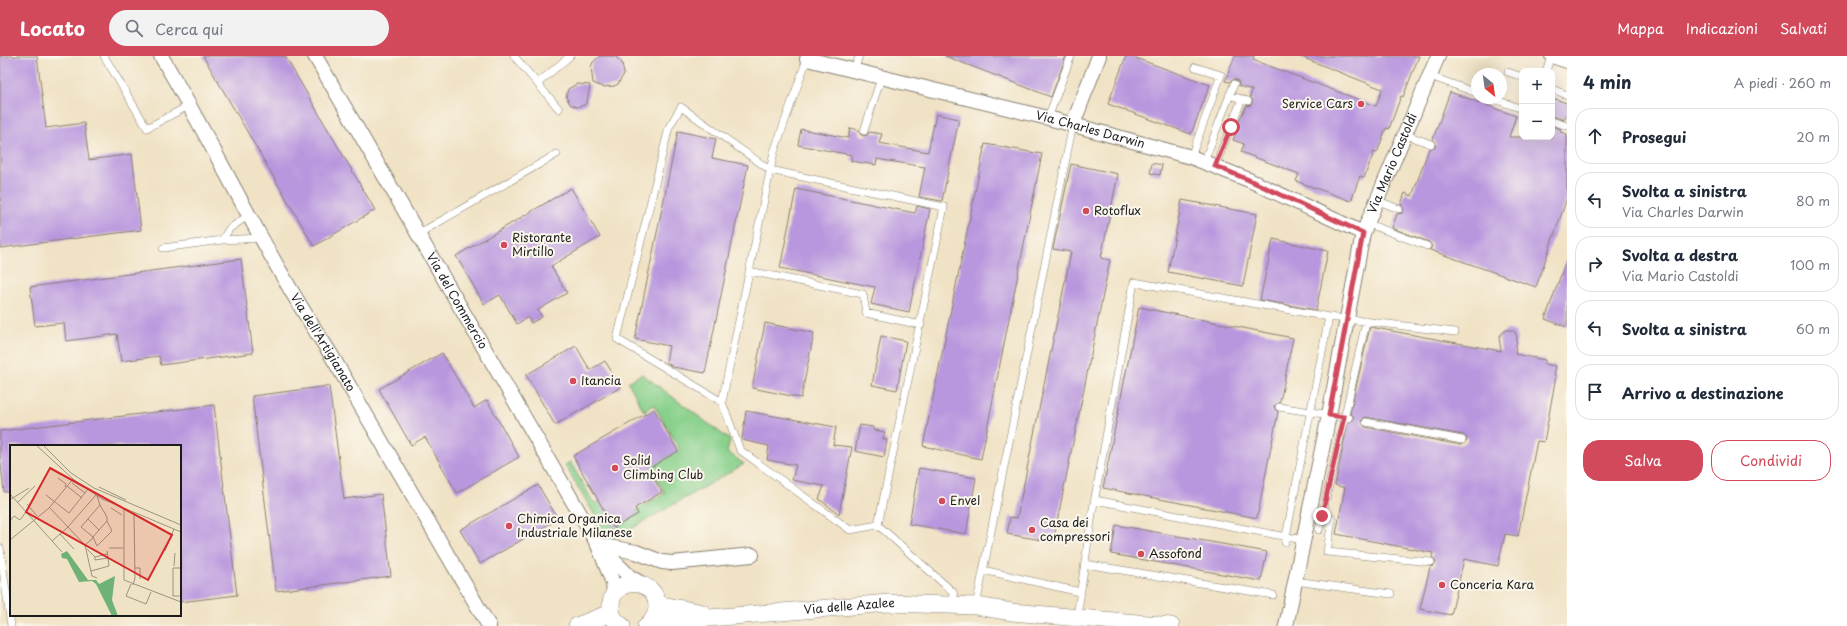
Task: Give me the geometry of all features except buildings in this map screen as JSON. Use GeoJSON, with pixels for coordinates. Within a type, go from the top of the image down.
{"type":"FeatureCollection","features":[{"type":"Feature","properties":{"kind":"street","name":"Via dell'Artigianato"},"geometry":{"type":"LineString","coordinates":[[161,56],[190,105],[261,238],[489,626]]}},
{"type":"Feature","properties":{"kind":"street","name":"Via del Commercio"},"geometry":{"type":"LineString","coordinates":[[315,56],[598,545],[610,572],[614,594]]}},
{"type":"Feature","properties":{"kind":"street"},"geometry":{"type":"LineString","coordinates":[[1073,124],[1099,56]]}},
{"type":"Feature","properties":{"kind":"street","name":"Via Mario Castoldi"},"geometry":{"type":"LineString","coordinates":[[1286,626],[1329,415],[1364,228],[1438,56]]}},
{"type":"Feature","properties":{"kind":"street","name":"Via Charles Darwin"},"geometry":{"type":"LineString","coordinates":[[805,58],[881,78],[1073,124],[1203,162],[1364,228]]}},
{"type":"Feature","properties":{"kind":"street","name":"Via del Commercio"},"geometry":{"type":"LineString","coordinates":[[598,545],[626,573],[642,584]]}},
{"type":"Feature","properties":{"kind":"street"},"geometry":{"type":"LineString","coordinates":[[598,545],[636,552],[662,562],[672,563],[752,555]]}},
{"type":"Feature","properties":{"kind":"street"},"geometry":{"type":"LineString","coordinates":[[577,626],[615,622],[611,601],[614,594],[619,588],[626,584],[634,583],[642,584],[652,592],[657,604],[657,611],[648,625]]}},
{"type":"Feature","properties":{"kind":"street","name":"Via delle Azalee"},"geometry":{"type":"LineString","coordinates":[[648,625],[718,617],[889,603],[976,606],[1171,626]]}},
{"type":"Feature","properties":{"kind":"street","name":"Via delle Azalee"},"geometry":{"type":"LineString","coordinates":[[657,604],[718,617]]}},
{"type":"Feature","properties":{"kind":"lane"},"geometry":{"type":"LineString","coordinates":[[104,56],[147,128],[190,105]]}},
{"type":"Feature","properties":{"kind":"lane"},"geometry":{"type":"LineString","coordinates":[[514,56],[560,110]]}},
{"type":"Feature","properties":{"kind":"lane"},"geometry":{"type":"LineString","coordinates":[[538,83],[570,56]]}},
{"type":"Feature","properties":{"kind":"lane"},"geometry":{"type":"LineString","coordinates":[[854,71],[859,56]]}},
{"type":"Feature","properties":{"kind":"lane"},"geometry":{"type":"LineString","coordinates":[[1048,118],[1071,56]]}},
{"type":"Feature","properties":{"kind":"lane"},"geometry":{"type":"LineString","coordinates":[[805,58],[774,152],[722,402],[740,450],[850,530],[878,525]]}},
{"type":"Feature","properties":{"kind":"lane"},"geometry":{"type":"LineString","coordinates":[[1549,68],[1559,58]]}},
{"type":"Feature","properties":{"kind":"lane"},"geometry":{"type":"LineString","coordinates":[[1196,67],[1221,74],[1203,162]]}},
{"type":"Feature","properties":{"kind":"lane"},"geometry":{"type":"LineString","coordinates":[[1508,72],[1519,76]]}},
{"type":"Feature","properties":{"kind":"lane"},"geometry":{"type":"LineString","coordinates":[[1430,76],[1471,91]]}},
{"type":"Feature","properties":{"kind":"lane"},"geometry":{"type":"LineString","coordinates":[[864,131],[881,78]]}},
{"type":"Feature","properties":{"kind":"lane"},"geometry":{"type":"LineString","coordinates":[[1203,162],[1234,84]]}},
{"type":"Feature","properties":{"kind":"lane"},"geometry":{"type":"LineString","coordinates":[[1555,90],[1567,95]]}},
{"type":"Feature","properties":{"kind":"lane"},"geometry":{"type":"LineString","coordinates":[[1203,162],[1245,100],[1229,95]]}},
{"type":"Feature","properties":{"kind":"lane"},"geometry":{"type":"LineString","coordinates":[[1507,104],[1519,108]]}},
{"type":"Feature","properties":{"kind":"lane"},"geometry":{"type":"LineString","coordinates":[[722,402],[617,339],[669,127],[681,107],[770,170],[944,207],[878,525]]}},
{"type":"Feature","properties":{"kind":"lane"},"geometry":{"type":"LineString","coordinates":[[1555,122],[1567,126]]}},
{"type":"Feature","properties":{"kind":"lane"},"geometry":{"type":"LineString","coordinates":[[976,606],[1073,124]]}},
{"type":"Feature","properties":{"kind":"lane"},"geometry":{"type":"LineString","coordinates":[[1404,134],[1431,144]]}},
{"type":"Feature","properties":{"kind":"lane"},"geometry":{"type":"LineString","coordinates":[[418,234],[557,154]]}},
{"type":"Feature","properties":{"kind":"lane"},"geometry":{"type":"LineString","coordinates":[[1376,200],[1399,209]]}},
{"type":"Feature","properties":{"kind":"lane"},"geometry":{"type":"LineString","coordinates":[[222,240],[229,229],[249,215]]}},
{"type":"Feature","properties":{"kind":"lane"},"geometry":{"type":"LineString","coordinates":[[1364,228],[1427,246]]}},
{"type":"Feature","properties":{"kind":"lane"},"geometry":{"type":"LineString","coordinates":[[164,248],[222,240],[261,238]]}},
{"type":"Feature","properties":{"kind":"lane"},"geometry":{"type":"LineString","coordinates":[[749,271],[863,294],[866,313],[920,325]]}},
{"type":"Feature","properties":{"kind":"lane"},"geometry":{"type":"LineString","coordinates":[[1076,617],[1095,500],[1120,382],[1134,282],[1347,320],[1454,332]]}},
{"type":"Feature","properties":{"kind":"lane"},"geometry":{"type":"LineString","coordinates":[[1285,539],[1329,317]]}},
{"type":"Feature","properties":{"kind":"lane"},"geometry":{"type":"LineString","coordinates":[[1319,530],[1347,418],[1366,322]]}},
{"type":"Feature","properties":{"kind":"lane"},"geometry":{"type":"LineString","coordinates":[[1279,407],[1347,418]]}},
{"type":"Feature","properties":{"kind":"lane"},"geometry":{"type":"LineString","coordinates":[[1366,422],[1462,440]]}},
{"type":"Feature","properties":{"kind":"lane"},"geometry":{"type":"LineString","coordinates":[[1095,500],[1285,539],[1303,540]]}},
{"type":"Feature","properties":{"kind":"lane"},"geometry":{"type":"LineString","coordinates":[[1322,516],[1332,519],[1327,552],[1431,562]]}},
{"type":"Feature","properties":{"kind":"lane"},"geometry":{"type":"LineString","coordinates":[[878,525],[953,592],[956,605]]}},
{"type":"Feature","properties":{"kind":"lane"},"geometry":{"type":"LineString","coordinates":[[0,548],[11,626]]}},
{"type":"Feature","properties":{"kind":"lane"},"geometry":{"type":"LineString","coordinates":[[1085,564],[1273,595]]}},
{"type":"Feature","properties":{"kind":"lane"},"geometry":{"type":"LineString","coordinates":[[983,570],[1080,592]]}},
{"type":"Feature","properties":{"kind":"lane"},"geometry":{"type":"LineString","coordinates":[[1295,580],[1391,594]]}},
{"type":"Feature","properties":{"kind":"green space"},"geometry":{"type":"Polygon","coordinates":[[[642,374],[730,440],[727,452],[744,464],[610,541],[565,465],[570,462],[594,503],[599,501],[614,527],[638,514],[636,510],[665,493],[651,467],[680,450],[654,405],[644,411],[628,382],[642,374]]]}},
{"type":"Feature","properties":{"kind":"place","name":"Service Cars"},"geometry":{"type":"Point","coordinates":[1361,104]}},
{"type":"Feature","properties":{"kind":"place","name":"Rotoflux"},"geometry":{"type":"Point","coordinates":[1086,211]}},
{"type":"Feature","properties":{"kind":"place","name":"Ristorante Mirtillo"},"geometry":{"type":"Point","coordinates":[504,245]}},
{"type":"Feature","properties":{"kind":"place","name":"Itancia"},"geometry":{"type":"Point","coordinates":[573,381]}},
{"type":"Feature","properties":{"kind":"place","name":"Solid Climbing Club"},"geometry":{"type":"Point","coordinates":[615,468]}},
{"type":"Feature","properties":{"kind":"place","name":"Envel"},"geometry":{"type":"Point","coordinates":[942,501]}},
{"type":"Feature","properties":{"kind":"place","name":"Chimica Organica Industriale Milanese"},"geometry":{"type":"Point","coordinates":[509,526]}},
{"type":"Feature","properties":{"kind":"place","name":"Casa dei compressori"},"geometry":{"type":"Point","coordinates":[1032,530]}},
{"type":"Feature","properties":{"kind":"place","name":"Assofond"},"geometry":{"type":"Point","coordinates":[1141,554]}},
{"type":"Feature","properties":{"kind":"place","name":"Conceria Kara"},"geometry":{"type":"Point","coordinates":[1442,585]}},
{"type":"Feature","properties":{"kind":"route"},"geometry":{"type":"LineString","coordinates":[[1231,127],[1215,166],[1249,180],[1363,233],[1329,415],[1344,417],[1322,516]]}}]}
